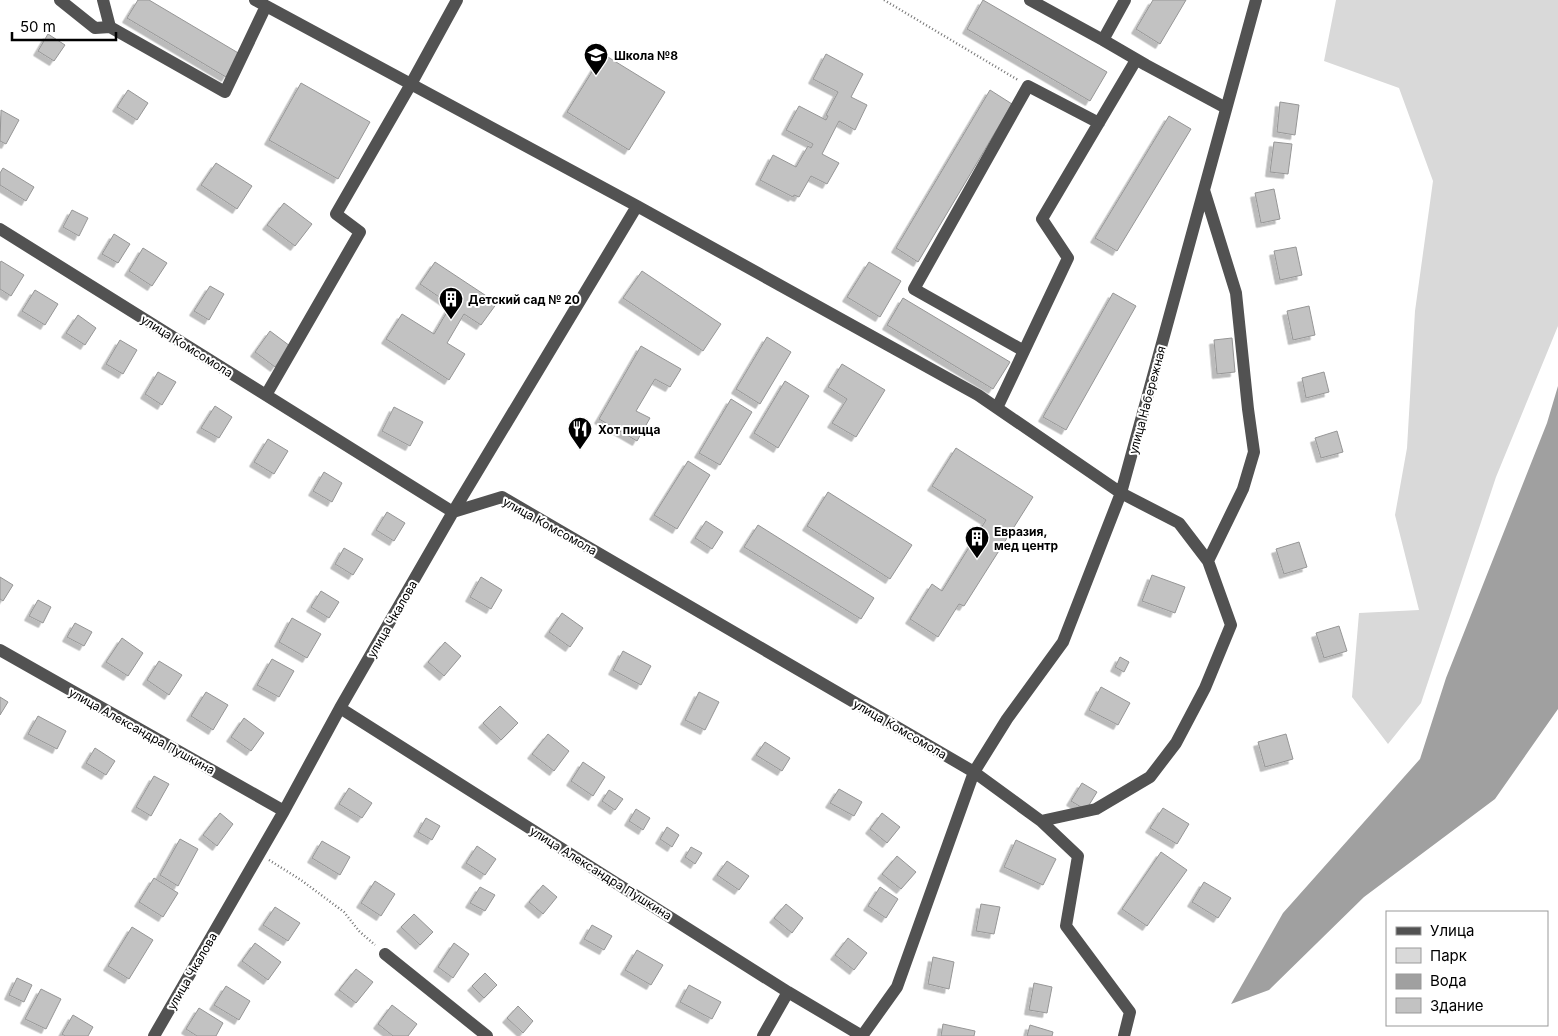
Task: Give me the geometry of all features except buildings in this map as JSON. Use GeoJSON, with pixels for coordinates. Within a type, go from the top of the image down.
{"type":"FeatureCollection","features":[{"type":"Feature","properties":{"kind":"street"},"geometry":{"type":"LineString","coordinates":[[60,0],[95,28],[110,27],[225,92],[261,3],[637,206],[978,394],[1121,493],[1179,523],[1208,561],[1231,625],[1205,688],[1176,743],[1150,777],[1096,809],[1041,821]]}},
{"type":"Feature","properties":{"kind":"street"},"geometry":{"type":"LineString","coordinates":[[103,0],[110,27]]}},
{"type":"Feature","properties":{"kind":"street"},"geometry":{"type":"LineString","coordinates":[[266,395],[360,232],[336,214],[457,0]]}},
{"type":"Feature","properties":{"kind":"street"},"geometry":{"type":"LineString","coordinates":[[1030,0],[1226,108]]}},
{"type":"Feature","properties":{"kind":"street"},"geometry":{"type":"LineString","coordinates":[[1103,40],[1125,0]]}},
{"type":"Feature","properties":{"kind":"street","name":"улица Набережная"},"geometry":{"type":"LineString","coordinates":[[862,1036],[897,986],[974,772],[1007,719],[1063,642],[1121,493],[1256,0]]}},
{"type":"Feature","properties":{"kind":"street"},"geometry":{"type":"LineString","coordinates":[[997,408],[1068,258],[1042,220],[1136,60]]}},
{"type":"Feature","properties":{"kind":"street"},"geometry":{"type":"LineString","coordinates":[[1024,351],[914,289],[1028,86],[1099,123]]}},
{"type":"Feature","properties":{"kind":"street"},"geometry":{"type":"LineString","coordinates":[[1204,190],[1236,293],[1254,452],[1243,489],[1208,561]]}},
{"type":"Feature","properties":{"kind":"street","name":"улица Чкалова"},"geometry":{"type":"LineString","coordinates":[[154,1036],[453,512],[637,206]]}},
{"type":"Feature","properties":{"kind":"street","name":"улица Комсомола"},"geometry":{"type":"LineString","coordinates":[[0,229],[453,512],[502,497],[974,772],[1041,821],[1078,856],[1066,926],[1130,1012],[1124,1036]]}},
{"type":"Feature","properties":{"kind":"street","name":"улица Александра Пушкина"},"geometry":{"type":"LineString","coordinates":[[0,650],[284,811]]}},
{"type":"Feature","properties":{"kind":"street","name":"улица Александра Пушкина"},"geometry":{"type":"LineString","coordinates":[[340,708],[788,992],[862,1036]]}},
{"type":"Feature","properties":{"kind":"street"},"geometry":{"type":"LineString","coordinates":[[385,954],[487,1036]]}},
{"type":"Feature","properties":{"kind":"street"},"geometry":{"type":"LineString","coordinates":[[763,1036],[788,992]]}},
{"type":"Feature","properties":{"kind":"path"},"geometry":{"type":"LineString","coordinates":[[884,0],[1028,86]]}},
{"type":"Feature","properties":{"kind":"path"},"geometry":{"type":"LineString","coordinates":[[259,854],[301,880],[344,912],[360,931],[385,954]]}},
{"type":"Feature","properties":{"kind":"green space"},"geometry":{"type":"Polygon","coordinates":[[[1336,0],[1558,0],[1558,326],[1496,477],[1421,703],[1388,744],[1352,697],[1359,613],[1419,610],[1395,515],[1407,448],[1415,311],[1433,181],[1399,88],[1324,61],[1336,0]]]}},
{"type":"Feature","properties":{"kind":"water"},"geometry":{"type":"Polygon","coordinates":[[[1558,386],[1558,709],[1495,799],[1364,897],[1269,990],[1231,1004],[1283,913],[1420,759],[1446,678],[1547,423],[1558,386]]]}},
{"type":"Feature","properties":{"kind":"place","name":"Школа №8"},"geometry":{"type":"Point","coordinates":[596,76]}},
{"type":"Feature","properties":{"kind":"place","name":"Детский сад № 20"},"geometry":{"type":"Point","coordinates":[451,320]}},
{"type":"Feature","properties":{"kind":"place","name":"Хот пицца"},"geometry":{"type":"Point","coordinates":[580,450]}},
{"type":"Feature","properties":{"kind":"place","name":"Евразия, мед центр"},"geometry":{"type":"Point","coordinates":[977,559]}}]}
